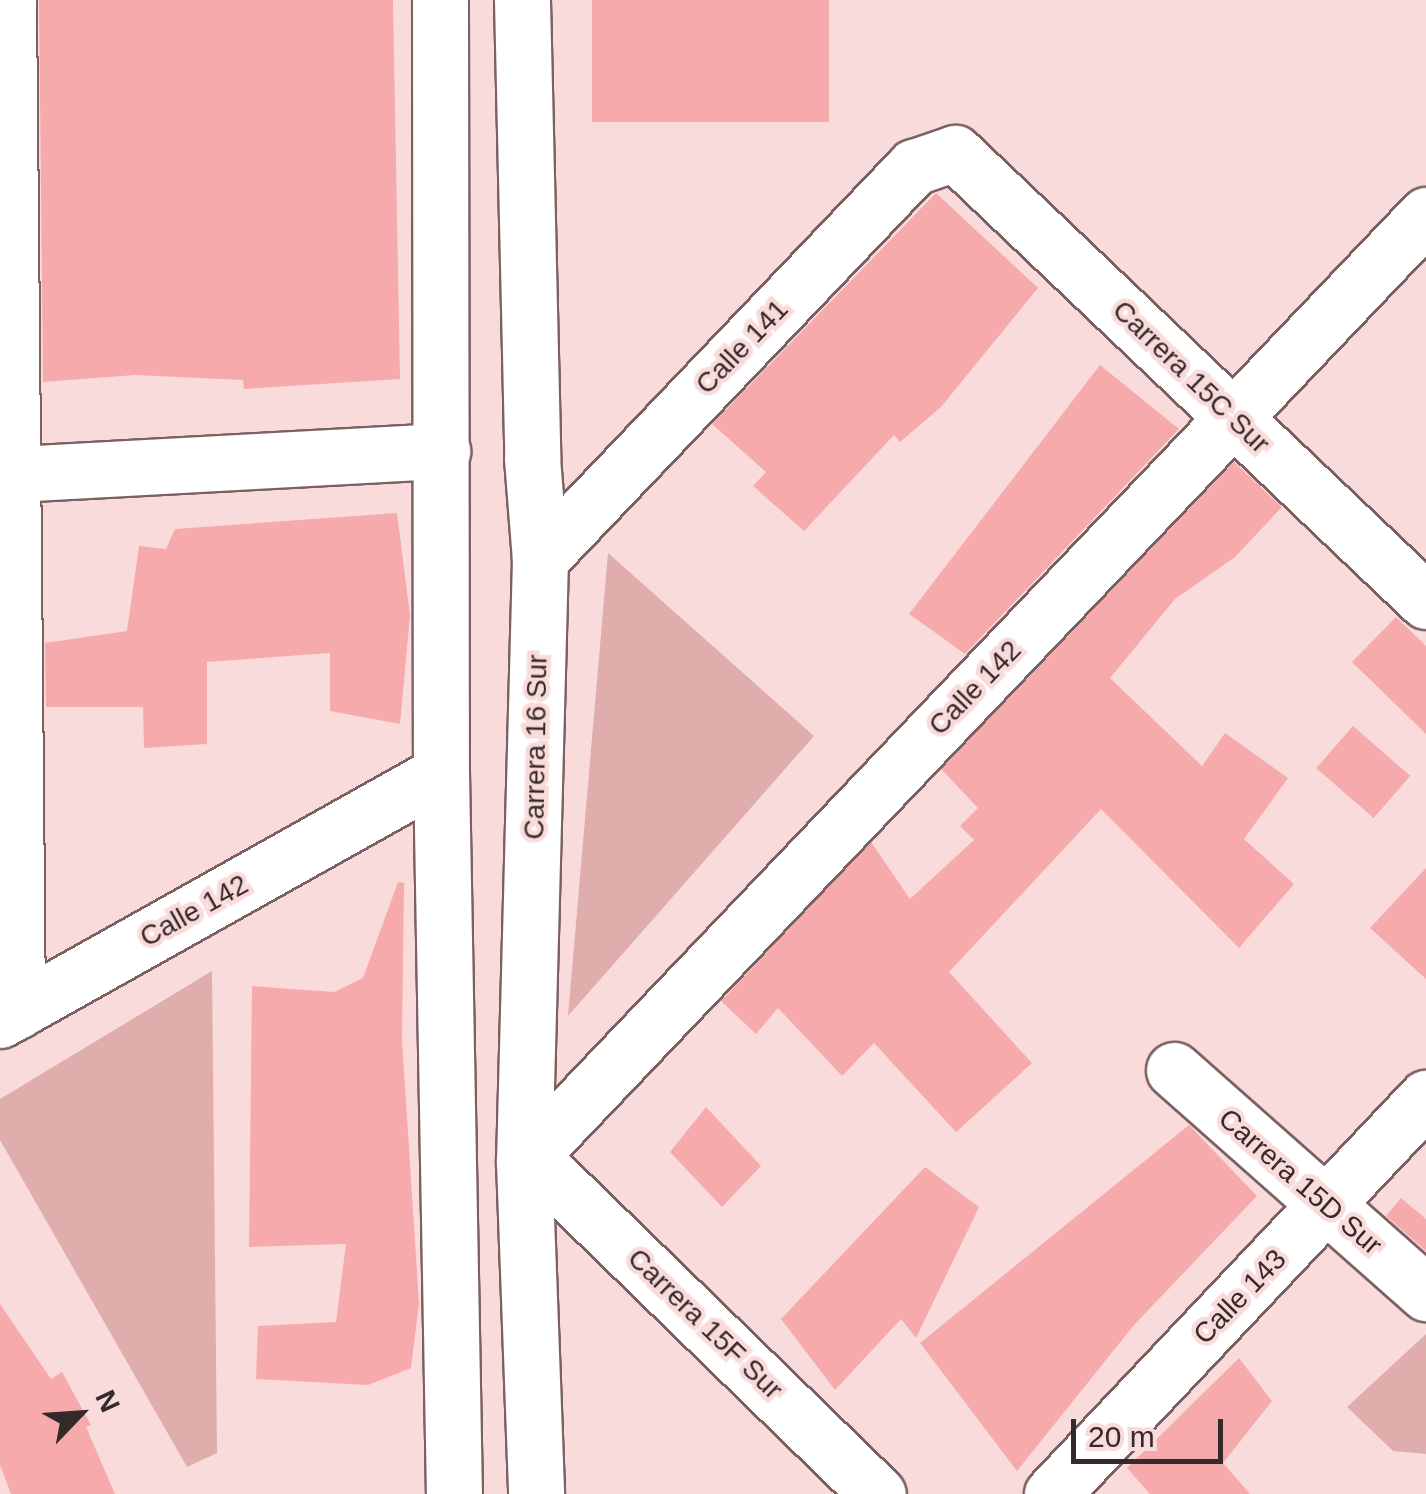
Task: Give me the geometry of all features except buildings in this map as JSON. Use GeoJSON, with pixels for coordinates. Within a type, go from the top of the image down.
{"type":"FeatureCollection","features":[{"type":"Feature","properties":{"kind":"street"},"geometry":{"type":"LineString","coordinates":[[8,0],[15,474],[8,1016]]}},
{"type":"Feature","properties":{"kind":"street"},"geometry":{"type":"LineString","coordinates":[[440,0],[441,773],[454,1494]]}},
{"type":"Feature","properties":{"kind":"street","name":"Carrera 16 Sur"},"geometry":{"type":"LineString","coordinates":[[522,0],[532,458],[540,558],[527,1159],[536,1494]]}},
{"type":"Feature","properties":{"kind":"street","name":"Calle 141"},"geometry":{"type":"LineString","coordinates":[[540,558],[914,166],[955,153]]}},
{"type":"Feature","properties":{"kind":"street","name":"Carrera 15C Sur"},"geometry":{"type":"LineString","coordinates":[[955,153],[1426,600]]}},
{"type":"Feature","properties":{"kind":"street","name":"Calle 142"},"geometry":{"type":"LineString","coordinates":[[527,1159],[1426,215]]}},
{"type":"Feature","properties":{"kind":"street"},"geometry":{"type":"LineString","coordinates":[[15,474],[442,451]]}},
{"type":"Feature","properties":{"kind":"street","name":"Calle 142"},"geometry":{"type":"LineString","coordinates":[[8,1016],[441,773]]}},
{"type":"Feature","properties":{"kind":"street","name":"Carrera 15D Sur"},"geometry":{"type":"LineString","coordinates":[[1174,1070],[1426,1293]]}},
{"type":"Feature","properties":{"kind":"street","name":"Calle 143"},"geometry":{"type":"LineString","coordinates":[[1052,1494],[1426,1098]]}},
{"type":"Feature","properties":{"kind":"street","name":"Carrera 15F Sur"},"geometry":{"type":"LineString","coordinates":[[527,1159],[878,1494]]}},
{"type":"Feature","properties":{"kind":"shaded area"},"geometry":{"type":"Polygon","coordinates":[[[608,553],[814,736],[568,1016],[608,553]]]}},
{"type":"Feature","properties":{"kind":"shaded area"},"geometry":{"type":"Polygon","coordinates":[[[212,971],[217,1453],[187,1467],[0,1140],[0,1099],[212,971]]]}},
{"type":"Feature","properties":{"kind":"shaded area"},"geometry":{"type":"Polygon","coordinates":[[[1426,1334],[1426,1454],[1393,1451],[1347,1407],[1426,1334]]]}}]}
